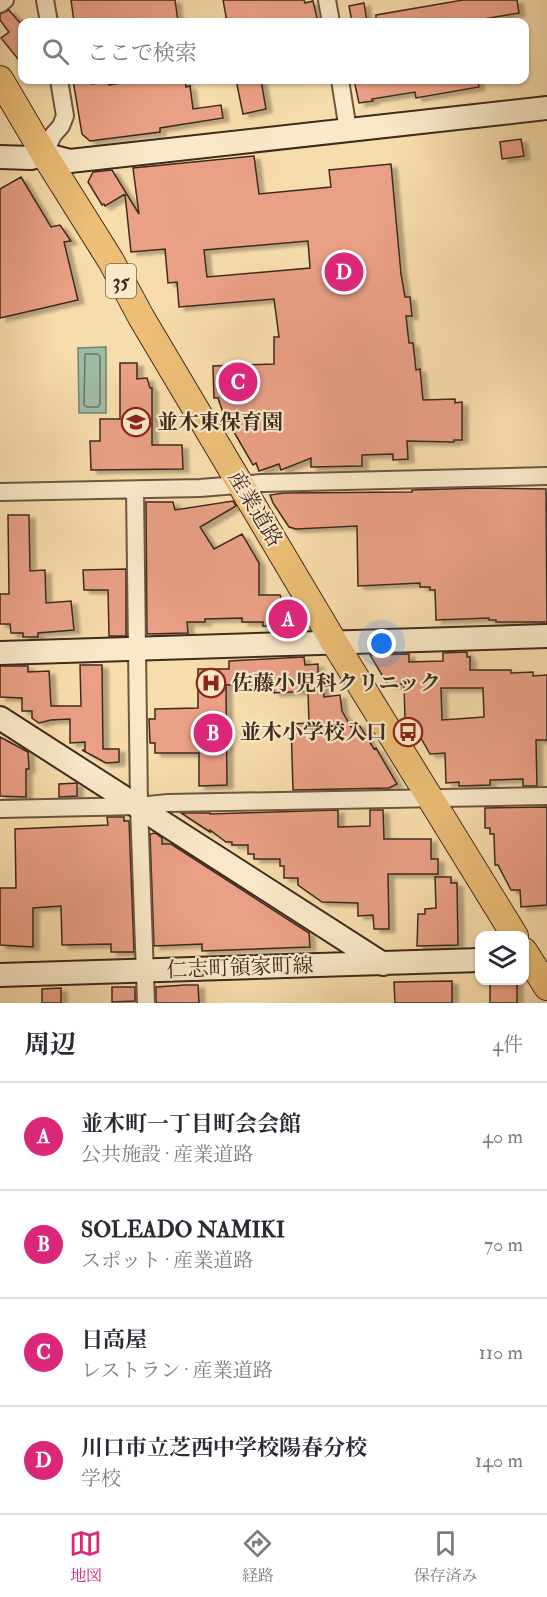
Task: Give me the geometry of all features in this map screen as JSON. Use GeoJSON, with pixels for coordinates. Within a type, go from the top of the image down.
{"type":"FeatureCollection","features":[{"type":"Feature","properties":{"kind":"main road","name":"産業道路"},"geometry":{"type":"LineString","coordinates":[[0,79],[111,261],[141,317],[334,642],[512,931]]}},
{"type":"Feature","properties":{"kind":"main road"},"geometry":{"type":"LineString","coordinates":[[531,956],[547,987]]}},
{"type":"Feature","properties":{"kind":"street"},"geometry":{"type":"LineString","coordinates":[[0,4],[5,0]]}},
{"type":"Feature","properties":{"kind":"street"},"geometry":{"type":"LineString","coordinates":[[45,0],[48,18]]}},
{"type":"Feature","properties":{"kind":"street"},"geometry":{"type":"LineString","coordinates":[[327,0],[330,18]]}},
{"type":"Feature","properties":{"kind":"street"},"geometry":{"type":"LineString","coordinates":[[44,154],[65,116],[60,84]]}},
{"type":"Feature","properties":{"kind":"street"},"geometry":{"type":"LineString","coordinates":[[341,84],[348,130]]}},
{"type":"Feature","properties":{"kind":"street"},"geometry":{"type":"LineString","coordinates":[[0,157],[31,158],[44,154],[70,161],[547,108]]}},
{"type":"Feature","properties":{"kind":"street"},"geometry":{"type":"LineString","coordinates":[[0,492],[135,490],[240,484],[547,476]]}},
{"type":"Feature","properties":{"kind":"street"},"geometry":{"type":"LineString","coordinates":[[135,490],[139,806],[146,1003]]}},
{"type":"Feature","properties":{"kind":"street"},"geometry":{"type":"LineString","coordinates":[[0,653],[547,636]]}},
{"type":"Feature","properties":{"kind":"street"},"geometry":{"type":"LineString","coordinates":[[0,717],[383,964]]}},
{"type":"Feature","properties":{"kind":"street"},"geometry":{"type":"LineString","coordinates":[[0,809],[139,806],[168,803],[547,796]]}},
{"type":"Feature","properties":{"kind":"street","name":"仁志町領家町線"},"geometry":{"type":"LineString","coordinates":[[0,975],[475,960]]}},
{"type":"Feature","properties":{"kind":"water"},"geometry":{"type":"Polygon","coordinates":[[[106,347],[106,413],[79,413],[78,348],[106,347]]]}},
{"type":"Feature","properties":{"kind":"building"},"geometry":{"type":"Polygon","coordinates":[[[71,0],[175,0],[177,18],[73,18],[71,0]]]}},
{"type":"Feature","properties":{"kind":"building"},"geometry":{"type":"Polygon","coordinates":[[[223,0],[304,0],[305,3],[313,1],[317,18],[226,18],[223,0]]]}},
{"type":"Feature","properties":{"kind":"building"},"geometry":{"type":"Polygon","coordinates":[[[463,0],[517,0],[519,13],[490,18],[376,18],[376,15],[463,0]]]}},
{"type":"Feature","properties":{"kind":"building"},"geometry":{"type":"Polygon","coordinates":[[[364,3],[366,18],[351,18],[349,6],[364,3]]]}},
{"type":"Feature","properties":{"kind":"building"},"geometry":{"type":"Polygon","coordinates":[[[9,10],[18,21],[18,59],[1,38],[9,32],[0,20],[0,14],[9,10]]]}},
{"type":"Feature","properties":{"kind":"building"},"geometry":{"type":"Polygon","coordinates":[[[74,84],[186,84],[186,87],[190,86],[193,109],[221,105],[223,118],[160,128],[160,132],[90,141],[82,134],[74,84]]]}},
{"type":"Feature","properties":{"kind":"building"},"geometry":{"type":"Polygon","coordinates":[[[237,84],[262,84],[266,109],[243,114],[237,84]]]}},
{"type":"Feature","properties":{"kind":"building"},"geometry":{"type":"Polygon","coordinates":[[[355,84],[479,84],[479,87],[416,98],[415,92],[359,103],[355,84]]]}},
{"type":"Feature","properties":{"kind":"building"},"geometry":{"type":"Polygon","coordinates":[[[521,139],[524,156],[502,159],[500,142],[521,139]]]}},
{"type":"Feature","properties":{"kind":"building"},"geometry":{"type":"Polygon","coordinates":[[[254,156],[259,194],[331,187],[329,170],[391,164],[401,274],[405,297],[410,297],[412,316],[406,316],[409,343],[413,343],[416,370],[420,369],[423,400],[455,399],[455,403],[462,402],[462,440],[454,440],[454,442],[407,441],[408,459],[393,460],[393,454],[362,455],[362,466],[311,467],[311,458],[281,470],[279,464],[259,471],[256,463],[253,465],[226,421],[218,398],[214,398],[213,366],[274,364],[274,337],[279,337],[274,299],[179,307],[177,282],[168,283],[165,249],[131,252],[125,194],[105,206],[102,205],[88,182],[93,172],[112,170],[139,214],[133,168],[254,156]],[[308,241],[204,250],[207,277],[310,268],[308,241]]]}},
{"type":"Feature","properties":{"kind":"building"},"geometry":{"type":"Polygon","coordinates":[[[21,177],[51,227],[60,225],[71,241],[64,242],[78,300],[0,318],[0,189],[21,177]]]}},
{"type":"Feature","properties":{"kind":"building"},"geometry":{"type":"Polygon","coordinates":[[[120,363],[137,363],[137,379],[147,378],[152,388],[152,445],[182,445],[183,469],[91,470],[90,441],[100,441],[100,419],[120,419],[120,363]]]}},
{"type":"Feature","properties":{"kind":"building"},"geometry":{"type":"Polygon","coordinates":[[[546,489],[547,622],[496,622],[489,618],[436,620],[435,590],[430,590],[430,587],[420,587],[420,583],[358,586],[357,526],[296,529],[289,527],[270,495],[412,492],[412,490],[546,489]]]}},
{"type":"Feature","properties":{"kind":"building"},"geometry":{"type":"Polygon","coordinates":[[[233,501],[236,506],[200,527],[214,549],[242,534],[259,563],[259,595],[280,595],[284,607],[288,607],[300,626],[293,630],[282,631],[278,626],[263,626],[263,622],[242,622],[242,618],[205,619],[205,622],[187,622],[188,633],[147,634],[146,502],[173,502],[175,510],[233,501]]]}},
{"type":"Feature","properties":{"kind":"building"},"geometry":{"type":"Polygon","coordinates":[[[8,515],[29,515],[30,571],[45,570],[46,603],[71,601],[74,630],[38,633],[38,637],[23,637],[23,633],[11,633],[10,624],[0,624],[0,594],[9,594],[8,515]]]}},
{"type":"Feature","properties":{"kind":"building"},"geometry":{"type":"Polygon","coordinates":[[[126,569],[126,636],[109,636],[108,590],[84,590],[83,570],[126,569]]]}},
{"type":"Feature","properties":{"kind":"building"},"geometry":{"type":"Polygon","coordinates":[[[467,652],[467,657],[470,657],[470,670],[511,670],[511,673],[533,672],[533,676],[547,675],[547,740],[536,740],[537,786],[523,786],[523,779],[490,780],[490,785],[459,786],[459,782],[446,783],[445,753],[430,754],[410,719],[405,719],[404,684],[388,685],[370,655],[409,654],[409,662],[443,661],[443,653],[467,652]],[[441,688],[442,720],[484,717],[483,688],[441,688]]]}},
{"type":"Feature","properties":{"kind":"building"},"geometry":{"type":"Polygon","coordinates":[[[304,657],[305,665],[318,664],[318,680],[323,679],[324,697],[340,695],[342,711],[351,727],[358,723],[397,784],[389,788],[293,790],[291,724],[309,723],[308,691],[274,693],[274,683],[226,685],[227,785],[199,786],[199,753],[155,753],[155,743],[150,743],[149,719],[155,719],[155,709],[198,708],[198,669],[229,669],[229,661],[304,657]]]}},
{"type":"Feature","properties":{"kind":"building"},"geometry":{"type":"Polygon","coordinates":[[[80,665],[102,665],[103,749],[119,749],[119,762],[106,763],[82,750],[85,750],[85,742],[70,743],[70,719],[39,723],[32,718],[32,711],[22,711],[22,698],[0,697],[0,666],[28,666],[28,672],[49,671],[51,706],[81,706],[80,665]]]}},
{"type":"Feature","properties":{"kind":"building"},"geometry":{"type":"Polygon","coordinates":[[[0,737],[28,752],[26,797],[0,796],[0,737]]]}},
{"type":"Feature","properties":{"kind":"building"},"geometry":{"type":"Polygon","coordinates":[[[77,783],[77,796],[59,797],[59,784],[77,783]]]}},
{"type":"Feature","properties":{"kind":"building"},"geometry":{"type":"Polygon","coordinates":[[[547,807],[547,905],[521,907],[520,890],[511,890],[498,865],[495,865],[494,834],[490,834],[490,828],[485,828],[485,808],[547,807]]]}},
{"type":"Feature","properties":{"kind":"building"},"geometry":{"type":"Polygon","coordinates":[[[338,810],[338,827],[370,826],[370,810],[383,810],[384,839],[431,839],[431,859],[438,859],[438,874],[388,874],[389,929],[374,929],[373,915],[358,916],[358,903],[322,902],[298,885],[298,878],[284,878],[284,866],[280,866],[280,859],[254,859],[254,854],[248,854],[248,845],[232,845],[232,842],[226,842],[181,813],[210,814],[338,810]]]}},
{"type":"Feature","properties":{"kind":"building"},"geometry":{"type":"Polygon","coordinates":[[[107,817],[124,817],[124,821],[129,821],[134,952],[111,952],[111,944],[62,945],[61,906],[33,908],[33,947],[0,945],[0,888],[16,888],[15,829],[108,825],[107,817]]]}},
{"type":"Feature","properties":{"kind":"building"},"geometry":{"type":"Polygon","coordinates":[[[155,833],[162,838],[162,844],[171,844],[309,933],[310,947],[202,951],[202,944],[154,946],[150,834],[155,833]]]}},
{"type":"Feature","properties":{"kind":"building"},"geometry":{"type":"Polygon","coordinates":[[[435,877],[451,877],[451,883],[457,883],[458,945],[417,946],[418,914],[425,914],[425,909],[436,908],[435,877]]]}},
{"type":"Feature","properties":{"kind":"building"},"geometry":{"type":"Polygon","coordinates":[[[452,981],[452,1003],[395,1003],[394,982],[452,981]]]}},
{"type":"Feature","properties":{"kind":"building"},"geometry":{"type":"Polygon","coordinates":[[[198,985],[199,1003],[156,1003],[156,987],[198,985]]]}},
{"type":"Feature","properties":{"kind":"building"},"geometry":{"type":"Polygon","coordinates":[[[490,985],[517,985],[517,1003],[490,1003],[490,985]]]}},
{"type":"Feature","properties":{"kind":"building"},"geometry":{"type":"Polygon","coordinates":[[[112,987],[135,987],[135,1001],[112,1002],[112,987]]]}},
{"type":"Feature","properties":{"kind":"building"},"geometry":{"type":"Polygon","coordinates":[[[61,988],[61,1003],[42,1003],[42,989],[61,988]]]}},
{"type":"Feature","properties":{"kind":"place","name":"川口市立芝西中学校陽春分校"},"geometry":{"type":"Point","coordinates":[344,272]}},
{"type":"Feature","properties":{"kind":"place","name":"日高屋"},"geometry":{"type":"Point","coordinates":[238,382]}},
{"type":"Feature","properties":{"kind":"place","name":"並木東保育園"},"geometry":{"type":"Point","coordinates":[136,422]}},
{"type":"Feature","properties":{"kind":"place","name":"並木町一丁目町会会館"},"geometry":{"type":"Point","coordinates":[288,619]}},
{"type":"Feature","properties":{"kind":"place","name":"佐藤小児科クリニック"},"geometry":{"type":"Point","coordinates":[211,683]}},
{"type":"Feature","properties":{"kind":"place","name":"並木小学校入口"},"geometry":{"type":"Point","coordinates":[408,732]}},
{"type":"Feature","properties":{"kind":"place","name":"SOLEADO NAMIKI"},"geometry":{"type":"Point","coordinates":[213,733]}}]}
